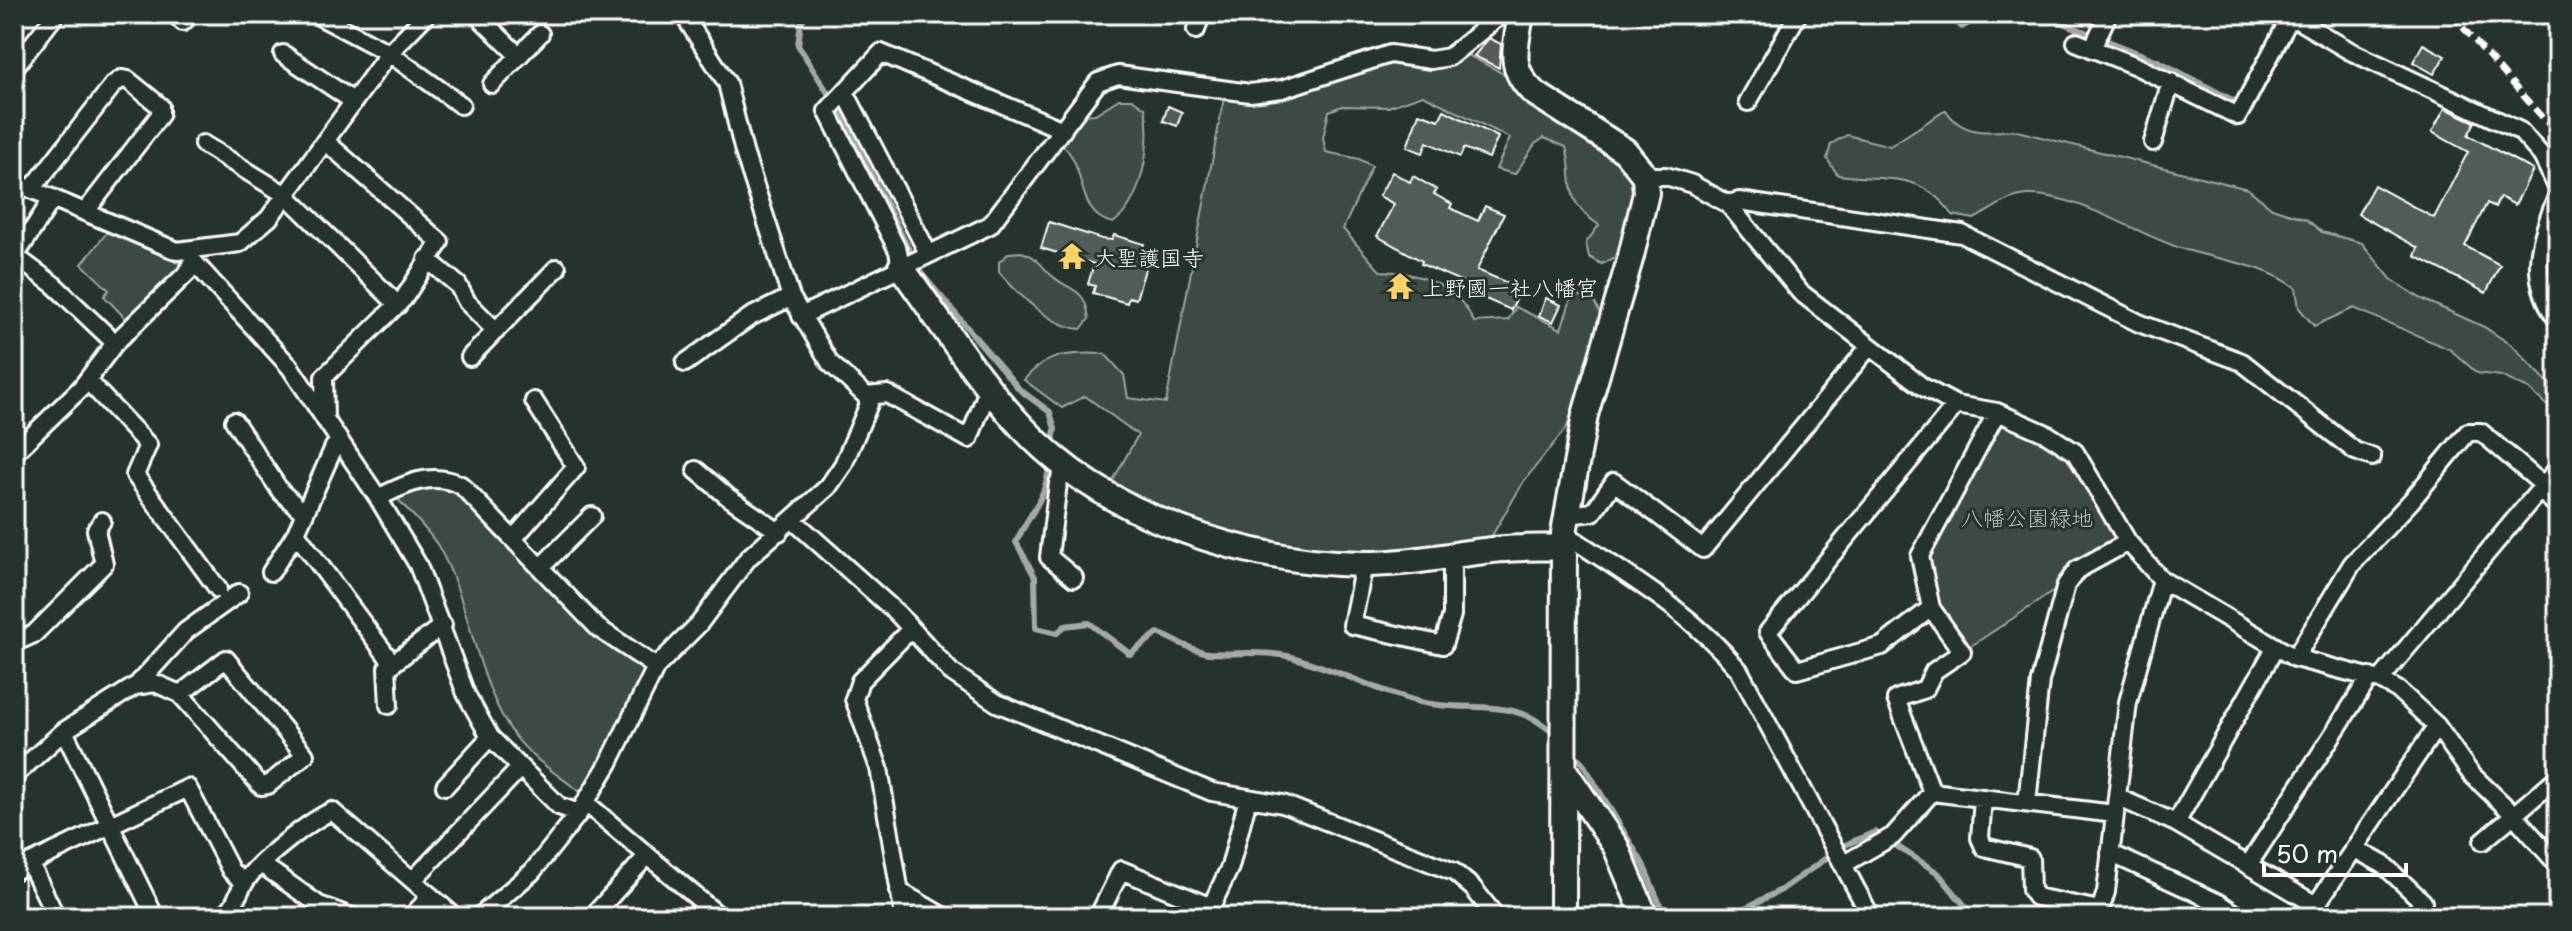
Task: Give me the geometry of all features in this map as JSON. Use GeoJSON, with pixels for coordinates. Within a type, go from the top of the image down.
{"type":"FeatureCollection","features":[{"type":"Feature","properties":{"kind":"street"},"geometry":{"type":"LineString","coordinates":[[14,68],[56,14]]}},
{"type":"Feature","properties":{"kind":"street"},"geometry":{"type":"LineString","coordinates":[[175,14],[183,22],[191,14]]}},
{"type":"Feature","properties":{"kind":"street"},"geometry":{"type":"LineString","coordinates":[[315,14],[389,53],[461,105]]}},
{"type":"Feature","properties":{"kind":"street"},"geometry":{"type":"LineString","coordinates":[[476,14],[519,56]]}},
{"type":"Feature","properties":{"kind":"street"},"geometry":{"type":"LineString","coordinates":[[479,917],[532,872],[582,808],[656,667],[699,624],[748,558],[828,487],[843,465],[869,404],[866,396],[830,363],[791,297],[744,152],[727,83],[683,14]]}},
{"type":"Feature","properties":{"kind":"street"},"geometry":{"type":"LineString","coordinates":[[801,316],[990,225],[1098,82],[1107,76],[1250,93],[1282,89],[1390,54],[1431,60],[1449,57],[1502,14]]}},
{"type":"Feature","properties":{"kind":"street"},"geometry":{"type":"LineString","coordinates":[[1521,14],[1515,69],[1521,80],[1533,92],[1625,151],[1645,176],[1646,193],[1585,415],[1565,532],[1563,917]]}},
{"type":"Feature","properties":{"kind":"street"},"geometry":{"type":"LineString","coordinates":[[1748,102],[1798,14]]}},
{"type":"Feature","properties":{"kind":"street"},"geometry":{"type":"LineString","coordinates":[[2092,49],[2108,14]]}},
{"type":"Feature","properties":{"kind":"street"},"geometry":{"type":"LineString","coordinates":[[2076,42],[2171,82],[2238,116],[2289,15],[2350,51],[2520,131],[2542,156],[2558,191],[2537,258],[2539,284],[2558,321]]}},
{"type":"Feature","properties":{"kind":"street"},"geometry":{"type":"LineString","coordinates":[[192,256],[240,243],[262,226],[417,17]]}},
{"type":"Feature","properties":{"kind":"street"},"geometry":{"type":"LineString","coordinates":[[492,84],[540,34]]}},
{"type":"Feature","properties":{"kind":"street"},"geometry":{"type":"LineString","coordinates":[[1063,130],[881,53],[827,111],[898,251],[901,267],[1022,428],[1066,467],[1146,516],[1187,533],[1327,562],[1364,564],[1452,556],[1565,532],[1593,512],[1614,482],[1703,549],[1869,347]]}},
{"type":"Feature","properties":{"kind":"street"},"geometry":{"type":"LineString","coordinates":[[283,54],[353,101]]}},
{"type":"Feature","properties":{"kind":"street"},"geometry":{"type":"LineString","coordinates":[[32,189],[113,85],[121,79],[128,80],[160,106],[160,115],[86,211]]}},
{"type":"Feature","properties":{"kind":"street"},"geometry":{"type":"LineString","coordinates":[[2153,142],[2171,82]]}},
{"type":"Feature","properties":{"kind":"street"},"geometry":{"type":"LineString","coordinates":[[846,94],[928,253]]}},
{"type":"Feature","properties":{"kind":"street"},"geometry":{"type":"LineString","coordinates":[[325,141],[440,242],[398,305],[324,377],[325,421]]}},
{"type":"Feature","properties":{"kind":"street"},"geometry":{"type":"LineString","coordinates":[[203,144],[286,195],[398,305]]}},
{"type":"Feature","properties":{"kind":"street"},"geometry":{"type":"LineString","coordinates":[[1645,176],[1666,176],[1692,184],[1728,204],[1800,292],[1923,387],[1956,405],[1997,412],[2047,434],[2075,452],[2128,542],[2162,580],[2295,658],[2375,679],[2406,697],[2437,726],[2471,774],[2512,813],[2558,865]]}},
{"type":"Feature","properties":{"kind":"street"},"geometry":{"type":"LineString","coordinates":[[14,182],[192,256],[290,367],[378,498],[418,565],[443,625],[466,694],[490,737],[559,806],[582,808],[720,917]]}},
{"type":"Feature","properties":{"kind":"street"},"geometry":{"type":"LineString","coordinates":[[53,198],[15,257],[54,285],[115,343]]}},
{"type":"Feature","properties":{"kind":"street"},"geometry":{"type":"LineString","coordinates":[[1728,204],[1739,201],[1962,234],[2126,316],[2242,362],[2355,451],[2372,457]]}},
{"type":"Feature","properties":{"kind":"street"},"geometry":{"type":"LineString","coordinates":[[14,453],[87,380],[115,343],[188,272],[192,256]]}},
{"type":"Feature","properties":{"kind":"street"},"geometry":{"type":"LineString","coordinates":[[427,259],[458,285],[467,302],[496,331]]}},
{"type":"Feature","properties":{"kind":"street"},"geometry":{"type":"LineString","coordinates":[[470,357],[557,268]]}},
{"type":"Feature","properties":{"kind":"street"},"geometry":{"type":"LineString","coordinates":[[685,363],[750,317],[791,297]]}},
{"type":"Feature","properties":{"kind":"street"},"geometry":{"type":"LineString","coordinates":[[87,380],[148,445],[135,475],[218,589]]}},
{"type":"Feature","properties":{"kind":"street"},"geometry":{"type":"LineString","coordinates":[[866,396],[887,394],[969,439],[989,387]]}},
{"type":"Feature","properties":{"kind":"street"},"geometry":{"type":"LineString","coordinates":[[514,538],[576,467],[534,401]]}},
{"type":"Feature","properties":{"kind":"street"},"geometry":{"type":"LineString","coordinates":[[1931,608],[1882,646],[1797,670],[1768,632],[1956,405]]}},
{"type":"Feature","properties":{"kind":"street"},"geometry":{"type":"LineString","coordinates":[[1932,792],[1896,699],[1925,689],[1934,671],[1962,652],[1931,608],[1920,556],[1997,412]]}},
{"type":"Feature","properties":{"kind":"street"},"geometry":{"type":"LineString","coordinates":[[234,421],[281,492],[303,512]]}},
{"type":"Feature","properties":{"kind":"street"},"geometry":{"type":"LineString","coordinates":[[2295,658],[2352,564],[2411,501],[2468,432],[2481,432],[2558,506]]}},
{"type":"Feature","properties":{"kind":"street"},"geometry":{"type":"LineString","coordinates":[[271,572],[296,533],[303,512],[340,443]]}},
{"type":"Feature","properties":{"kind":"street"},"geometry":{"type":"LineString","coordinates":[[1066,467],[1058,483],[1049,557],[1074,578]]}},
{"type":"Feature","properties":{"kind":"street"},"geometry":{"type":"LineString","coordinates":[[2249,864],[2375,679],[2558,468]]}},
{"type":"Feature","properties":{"kind":"street"},"geometry":{"type":"LineString","coordinates":[[696,470],[779,532]]}},
{"type":"Feature","properties":{"kind":"street"},"geometry":{"type":"LineString","coordinates":[[378,498],[421,479],[448,479],[469,492],[598,628],[656,667]]}},
{"type":"Feature","properties":{"kind":"street"},"geometry":{"type":"LineString","coordinates":[[542,566],[592,516]]}},
{"type":"Feature","properties":{"kind":"street"},"geometry":{"type":"LineString","coordinates":[[793,520],[897,613],[951,672],[997,703],[1212,792],[1283,804],[1454,872],[1473,888],[1496,917]]}},
{"type":"Feature","properties":{"kind":"street"},"geometry":{"type":"LineString","coordinates":[[14,643],[34,634],[104,564],[96,530],[102,521]]}},
{"type":"Feature","properties":{"kind":"street"},"geometry":{"type":"LineString","coordinates":[[1565,532],[1672,604],[1709,634],[1739,670],[1871,917]]}},
{"type":"Feature","properties":{"kind":"street"},"geometry":{"type":"LineString","coordinates":[[296,533],[393,664]]}},
{"type":"Feature","properties":{"kind":"street"},"geometry":{"type":"LineString","coordinates":[[2027,803],[2040,681],[2066,585],[2077,570],[2128,542]]}},
{"type":"Feature","properties":{"kind":"street"},"geometry":{"type":"LineString","coordinates":[[1364,564],[1352,625],[1443,645],[1452,615],[1452,556]]}},
{"type":"Feature","properties":{"kind":"street"},"geometry":{"type":"LineString","coordinates":[[1983,798],[1980,838],[1984,847],[2030,858],[2031,890],[2036,897],[2099,913],[2117,806],[2128,702],[2162,580]]}},
{"type":"Feature","properties":{"kind":"street"},"geometry":{"type":"LineString","coordinates":[[14,776],[64,731],[135,686],[186,631],[239,593]]}},
{"type":"Feature","properties":{"kind":"street"},"geometry":{"type":"LineString","coordinates":[[389,705],[387,668],[443,625]]}},
{"type":"Feature","properties":{"kind":"street"},"geometry":{"type":"LineString","coordinates":[[904,917],[879,768],[854,699],[860,681],[910,630]]}},
{"type":"Feature","properties":{"kind":"street"},"geometry":{"type":"LineString","coordinates":[[2176,823],[2275,648]]}},
{"type":"Feature","properties":{"kind":"street"},"geometry":{"type":"LineString","coordinates":[[135,686],[155,683],[180,694],[261,786],[268,785],[305,755],[226,659],[180,694]]}},
{"type":"Feature","properties":{"kind":"street"},"geometry":{"type":"LineString","coordinates":[[1932,792],[2027,803],[2117,806],[2176,823],[2316,905],[2437,726]]}},
{"type":"Feature","properties":{"kind":"street"},"geometry":{"type":"LineString","coordinates":[[64,731],[155,917]]}},
{"type":"Feature","properties":{"kind":"street"},"geometry":{"type":"LineString","coordinates":[[445,786],[490,737]]}},
{"type":"Feature","properties":{"kind":"street"},"geometry":{"type":"LineString","coordinates":[[413,880],[520,768]]}},
{"type":"Feature","properties":{"kind":"street"},"geometry":{"type":"LineString","coordinates":[[1566,773],[1616,847],[1645,917]]}},
{"type":"Feature","properties":{"kind":"street"},"geometry":{"type":"LineString","coordinates":[[2483,841],[2512,813],[2558,777]]}},
{"type":"Feature","properties":{"kind":"street"},"geometry":{"type":"LineString","coordinates":[[14,871],[188,788],[231,871],[244,882]]}},
{"type":"Feature","properties":{"kind":"street"},"geometry":{"type":"LineString","coordinates":[[1844,864],[1893,836],[1932,792]]}},
{"type":"Feature","properties":{"kind":"street"},"geometry":{"type":"LineString","coordinates":[[1098,917],[1121,870],[1211,907],[1230,867],[1248,798]]}},
{"type":"Feature","properties":{"kind":"street"},"geometry":{"type":"LineString","coordinates":[[233,914],[244,882],[261,864],[332,811],[455,917]]}},
{"type":"Feature","properties":{"kind":"street"},"geometry":{"type":"LineString","coordinates":[[2355,849],[2384,865],[2423,902],[2412,917]]}},
{"type":"Feature","properties":{"kind":"street"},"geometry":{"type":"LineString","coordinates":[[2110,853],[2221,904],[2240,917]]}},
{"type":"Feature","properties":{"kind":"street"},"geometry":{"type":"LineString","coordinates":[[592,917],[646,857]]}},
{"type":"Feature","properties":{"kind":"street"},"geometry":{"type":"LineString","coordinates":[[30,863],[56,917]]}},
{"type":"Feature","properties":{"kind":"street"},"geometry":{"type":"LineString","coordinates":[[261,864],[319,905],[352,917]]}},
{"type":"Feature","properties":{"kind":"street"},"geometry":{"type":"LineString","coordinates":[[899,891],[944,917]]}},
{"type":"Feature","properties":{"kind":"street"},"geometry":{"type":"LineString","coordinates":[[411,917],[431,896]]}},
{"type":"Feature","properties":{"kind":"green space","name":"上野國一社八幡宮"},"geometry":{"type":"Polygon","coordinates":[[[1468,55],[1504,74],[1525,100],[1617,160],[1625,169],[1632,191],[1623,253],[1602,264],[1589,257],[1586,243],[1599,225],[1587,216],[1574,198],[1566,147],[1544,138],[1535,144],[1515,174],[1496,169],[1510,138],[1423,95],[1388,107],[1342,106],[1329,111],[1323,138],[1326,152],[1359,159],[1372,166],[1343,229],[1380,271],[1408,274],[1447,289],[1467,309],[1474,322],[1508,320],[1516,307],[1561,329],[1573,293],[1594,301],[1602,318],[1567,427],[1524,481],[1487,544],[1407,554],[1328,553],[1190,524],[1111,484],[1138,435],[1085,396],[1062,408],[1024,380],[1041,364],[1060,356],[1105,354],[1124,375],[1128,398],[1166,403],[1224,98],[1265,102],[1383,64],[1450,62],[1468,55]]]}},
{"type":"Feature","properties":{"kind":"green space"},"geometry":{"type":"Polygon","coordinates":[[[1119,99],[1132,99],[1145,108],[1147,137],[1138,186],[1132,201],[1113,223],[1092,210],[1075,164],[1062,145],[1083,115],[1095,114],[1119,99]]]}},
{"type":"Feature","properties":{"kind":"green space"},"geometry":{"type":"Polygon","coordinates":[[[1946,110],[1967,128],[1993,132],[2013,130],[2248,189],[2272,208],[2306,219],[2322,232],[2362,243],[2391,279],[2420,298],[2484,327],[2513,346],[2558,393],[2558,416],[2529,389],[2501,376],[2477,373],[2451,350],[2354,308],[2314,326],[2299,308],[2296,288],[2283,280],[2255,268],[2180,248],[2086,207],[2047,196],[2029,195],[2007,200],[1974,219],[1953,215],[1928,190],[1915,184],[1902,180],[1838,175],[1827,159],[1831,144],[1847,135],[1890,146],[1946,110]]]}},
{"type":"Feature","properties":{"kind":"green space"},"geometry":{"type":"Polygon","coordinates":[[[109,230],[184,266],[127,320],[104,296],[109,290],[82,264],[109,230]]]}},
{"type":"Feature","properties":{"kind":"green space"},"geometry":{"type":"Polygon","coordinates":[[[1021,252],[1034,258],[1084,300],[1089,319],[1081,329],[1047,316],[999,272],[999,262],[1009,253],[1021,252]]]}},
{"type":"Feature","properties":{"kind":"green space","name":"八幡公園緑地"},"geometry":{"type":"Polygon","coordinates":[[[1997,412],[2061,442],[2128,542],[1962,652],[1931,608],[1920,556],[1997,412]]]}},
{"type":"Feature","properties":{"kind":"green space"},"geometry":{"type":"Polygon","coordinates":[[[447,482],[647,670],[603,764],[583,794],[534,756],[510,729],[488,685],[449,568],[434,539],[394,495],[447,482]]]}},
{"type":"Feature","properties":{"kind":"building"},"geometry":{"type":"Polygon","coordinates":[[[1489,38],[1501,44],[1499,68],[1474,56],[1489,38]]]}},
{"type":"Feature","properties":{"kind":"building"},"geometry":{"type":"Polygon","coordinates":[[[2423,44],[2445,56],[2434,74],[2413,62],[2423,44]]]}},
{"type":"Feature","properties":{"kind":"building"},"geometry":{"type":"Polygon","coordinates":[[[1168,106],[1182,112],[1177,126],[1163,121],[1168,106]]]}},
{"type":"Feature","properties":{"kind":"building"},"geometry":{"type":"Polygon","coordinates":[[[2445,108],[2475,122],[2468,135],[2533,170],[2515,205],[2500,197],[2495,207],[2487,203],[2465,246],[2500,265],[2486,293],[2415,256],[2418,248],[2358,214],[2374,185],[2434,218],[2468,152],[2432,132],[2445,108]]]}},
{"type":"Feature","properties":{"kind":"building"},"geometry":{"type":"Polygon","coordinates":[[[1444,110],[1498,137],[1489,158],[1464,148],[1460,157],[1427,142],[1423,153],[1407,147],[1419,113],[1439,120],[1444,110]]]}},
{"type":"Feature","properties":{"kind":"building"},"geometry":{"type":"Polygon","coordinates":[[[1392,172],[1410,182],[1413,176],[1437,190],[1434,194],[1452,204],[1450,208],[1478,221],[1485,206],[1504,214],[1477,270],[1510,284],[1507,293],[1517,297],[1511,310],[1469,292],[1472,286],[1421,264],[1422,261],[1377,236],[1394,204],[1379,196],[1392,172]]]}},
{"type":"Feature","properties":{"kind":"building"},"geometry":{"type":"Polygon","coordinates":[[[1049,222],[1102,239],[1112,240],[1114,235],[1144,244],[1142,251],[1150,253],[1136,299],[1129,297],[1127,303],[1093,293],[1095,286],[1088,284],[1094,264],[1041,248],[1049,222]]]}},
{"type":"Feature","properties":{"kind":"building"},"geometry":{"type":"Polygon","coordinates":[[[1546,298],[1561,305],[1553,322],[1539,316],[1546,298]]]}},
{"type":"Feature","properties":{"kind":"waterway"},"geometry":{"type":"LineString","coordinates":[[807,14],[801,22],[798,45],[841,114],[920,272],[1020,390],[1050,412],[1055,429],[1052,448]]}},
{"type":"Feature","properties":{"kind":"waterway"},"geometry":{"type":"LineString","coordinates":[[1947,14],[1962,27],[1984,14]]}},
{"type":"Feature","properties":{"kind":"waterway"},"geometry":{"type":"LineString","coordinates":[[2040,14],[2158,61],[2251,110],[2271,71]]}},
{"type":"Feature","properties":{"kind":"waterway"},"geometry":{"type":"LineString","coordinates":[[1050,463],[1041,497],[1016,542],[1035,577],[1036,628],[1057,633],[1065,626],[1089,623],[1130,654],[1158,633],[1203,652],[1287,656],[1420,702],[1509,710],[1525,715],[1557,737]]}},
{"type":"Feature","properties":{"kind":"waterway"},"geometry":{"type":"LineString","coordinates":[[1571,751],[1582,762],[1643,864],[1665,917]]}},
{"type":"Feature","properties":{"kind":"waterway"},"geometry":{"type":"LineString","coordinates":[[1728,917],[1781,890],[1845,845],[1875,832],[1938,873],[1974,917]]}},
{"type":"Feature","properties":{"kind":"railway"},"geometry":{"type":"LineString","coordinates":[[2451,14],[2558,135]]}},
{"type":"Feature","properties":{"kind":"place","name":"大聖護国寺"},"geometry":{"type":"Point","coordinates":[1072,256]}},
{"type":"Feature","properties":{"kind":"place","name":"上野國一社八幡宮"},"geometry":{"type":"Point","coordinates":[1400,286]}}]}
